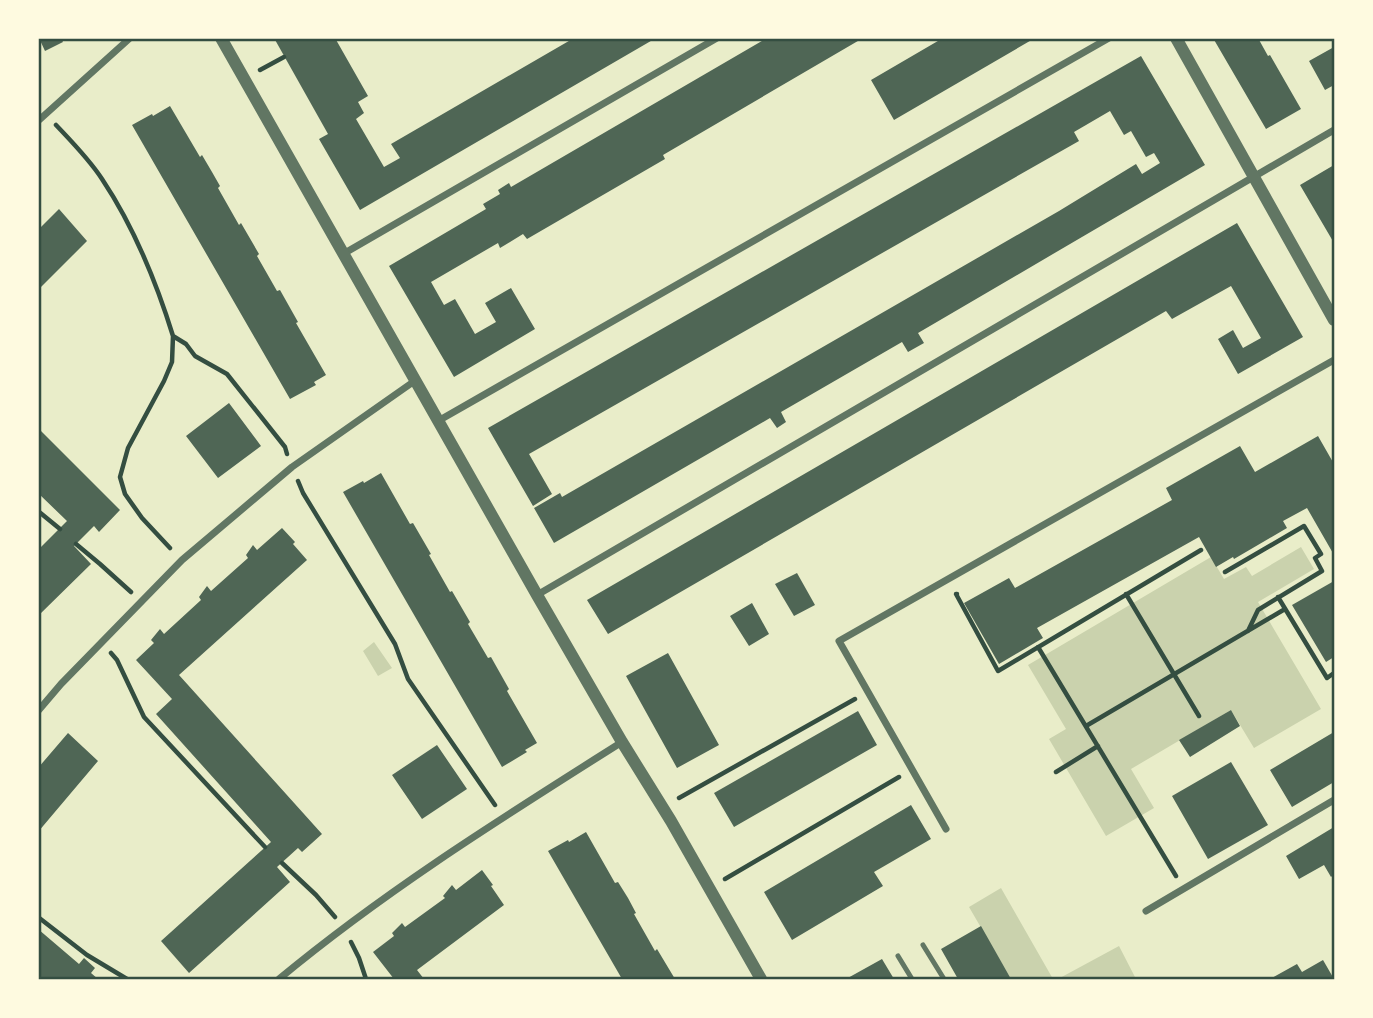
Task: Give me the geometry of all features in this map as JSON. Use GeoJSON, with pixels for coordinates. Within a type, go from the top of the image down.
{"type":"FeatureCollection","features":[{"type":"Feature","properties":{"kind":"street"},"geometry":{"type":"LineString","coordinates":[[38,121],[130,38]]}},
{"type":"Feature","properties":{"kind":"street"},"geometry":{"type":"LineString","coordinates":[[221,38],[537,595],[761,979]]}},
{"type":"Feature","properties":{"kind":"street"},"geometry":{"type":"LineString","coordinates":[[343,254],[717,38]]}},
{"type":"Feature","properties":{"kind":"street"},"geometry":{"type":"LineString","coordinates":[[438,421],[1109,38]]}},
{"type":"Feature","properties":{"kind":"street"},"geometry":{"type":"LineString","coordinates":[[1176,38],[1335,320]]}},
{"type":"Feature","properties":{"kind":"street"},"geometry":{"type":"LineString","coordinates":[[537,595],[1335,131]]}},
{"type":"Feature","properties":{"kind":"street"},"geometry":{"type":"LineString","coordinates":[[946,830],[839,641],[1335,360]]}},
{"type":"Feature","properties":{"kind":"street"},"geometry":{"type":"LineString","coordinates":[[38,711],[182,560],[292,467],[416,380]]}},
{"type":"Feature","properties":{"kind":"street"},"geometry":{"type":"LineString","coordinates":[[279,979],[343,928],[466,841],[622,742]]}},
{"type":"Feature","properties":{"kind":"street"},"geometry":{"type":"LineString","coordinates":[[1146,911],[1335,800]]}},
{"type":"Feature","properties":{"kind":"lane"},"geometry":{"type":"LineString","coordinates":[[923,944],[943,979]]}},
{"type":"Feature","properties":{"kind":"lane"},"geometry":{"type":"LineString","coordinates":[[898,956],[912,979]]}},
{"type":"Feature","properties":{"kind":"path"},"geometry":{"type":"LineString","coordinates":[[244,78],[284,57]]}},
{"type":"Feature","properties":{"kind":"path"},"geometry":{"type":"LineString","coordinates":[[173,336],[172,362],[128,448],[120,477],[125,494],[142,518],[182,560]]}},
{"type":"Feature","properties":{"kind":"path"},"geometry":{"type":"LineString","coordinates":[[38,511],[60,529]]}},
{"type":"Feature","properties":{"kind":"path"},"geometry":{"type":"LineString","coordinates":[[1225,572],[1304,526],[1321,554],[1315,558],[1322,571],[1258,610],[1248,631]]}},
{"type":"Feature","properties":{"kind":"path"},"geometry":{"type":"LineString","coordinates":[[76,544],[141,601]]}},
{"type":"Feature","properties":{"kind":"path"},"geometry":{"type":"LineString","coordinates":[[967,587],[956,594],[998,671],[1200,550]]}},
{"type":"Feature","properties":{"kind":"path"},"geometry":{"type":"LineString","coordinates":[[1126,594],[1199,716]]}},
{"type":"Feature","properties":{"kind":"path"},"geometry":{"type":"LineString","coordinates":[[1278,597],[1327,678],[1335,673]]}},
{"type":"Feature","properties":{"kind":"path"},"geometry":{"type":"LineString","coordinates":[[1086,726],[1285,609]]}},
{"type":"Feature","properties":{"kind":"path"},"geometry":{"type":"LineString","coordinates":[[102,641],[117,660],[144,717],[265,847]]}},
{"type":"Feature","properties":{"kind":"path"},"geometry":{"type":"LineString","coordinates":[[1038,647],[1184,889]]}},
{"type":"Feature","properties":{"kind":"path"},"geometry":{"type":"LineString","coordinates":[[663,807],[868,692]]}},
{"type":"Feature","properties":{"kind":"path"},"geometry":{"type":"LineString","coordinates":[[1056,772],[1098,746]]}},
{"type":"Feature","properties":{"kind":"path"},"geometry":{"type":"LineString","coordinates":[[709,888],[912,770]]}},
{"type":"Feature","properties":{"kind":"path"},"geometry":{"type":"LineString","coordinates":[[282,863],[316,895],[343,928],[359,958],[366,979]]}},
{"type":"Feature","properties":{"kind":"path"},"geometry":{"type":"LineString","coordinates":[[38,917],[87,955],[127,979]]}},
{"type":"Feature","properties":{"kind":"green space"},"geometry":{"type":"Polygon","coordinates":[[[1301,547],[1314,569],[1258,602],[1321,709],[1254,748],[1231,710],[1131,769],[1154,808],[1106,836],[1049,739],[1066,729],[1028,665],[1211,557],[1224,579],[1246,567],[1252,576],[1301,547]]]}},
{"type":"Feature","properties":{"kind":"green space"},"geometry":{"type":"Polygon","coordinates":[[[374,642],[392,668],[378,676],[363,651],[374,642]]]}},
{"type":"Feature","properties":{"kind":"green space"},"geometry":{"type":"Polygon","coordinates":[[[1001,888],[1053,979],[1011,979],[969,907],[1001,888]]]}},
{"type":"Feature","properties":{"kind":"green space"},"geometry":{"type":"Polygon","coordinates":[[[1119,946],[1136,979],[1058,979],[1119,946]]]}},
{"type":"Feature","properties":{"kind":"building"},"geometry":{"type":"Polygon","coordinates":[[[39,38],[61,38],[63,42],[45,51],[39,38]]]}},
{"type":"Feature","properties":{"kind":"building"},"geometry":{"type":"Polygon","coordinates":[[[274,38],[335,38],[368,96],[358,102],[364,113],[356,119],[384,167],[400,158],[391,144],[574,38],[656,38],[360,210],[319,139],[328,134],[274,38]]]}},
{"type":"Feature","properties":{"kind":"building"},"geometry":{"type":"Polygon","coordinates":[[[767,38],[863,38],[663,155],[665,159],[527,239],[523,234],[500,248],[498,243],[431,282],[444,305],[455,299],[475,334],[496,322],[485,303],[511,288],[535,329],[454,377],[389,266],[486,209],[483,204],[500,194],[498,190],[509,183],[511,187],[767,38]]]}},
{"type":"Feature","properties":{"kind":"building"},"geometry":{"type":"Polygon","coordinates":[[[943,38],[1035,38],[894,120],[871,80],[943,38]]]}},
{"type":"Feature","properties":{"kind":"building"},"geometry":{"type":"Polygon","coordinates":[[[1213,38],[1258,38],[1301,109],[1266,129],[1213,38]]]}},
{"type":"Feature","properties":{"kind":"building"},"geometry":{"type":"Polygon","coordinates":[[[1334,47],[1334,85],[1325,90],[1309,61],[1334,47]]]}},
{"type":"Feature","properties":{"kind":"building"},"geometry":{"type":"Polygon","coordinates":[[[1141,56],[1205,165],[918,333],[924,343],[908,352],[902,342],[781,412],[786,422],[777,428],[770,418],[554,543],[534,508],[560,493],[562,497],[1136,164],[1142,174],[1160,163],[1154,153],[1146,157],[1131,131],[1124,135],[1110,111],[1074,132],[1079,141],[529,454],[552,494],[533,506],[488,428],[1141,56]]]}},
{"type":"Feature","properties":{"kind":"building"},"geometry":{"type":"Polygon","coordinates":[[[170,106],[212,172],[220,186],[218,188],[259,254],[257,256],[277,291],[280,290],[326,375],[314,382],[316,385],[290,399],[132,125],[170,106]]]}},
{"type":"Feature","properties":{"kind":"building"},"geometry":{"type":"Polygon","coordinates":[[[1334,165],[1334,243],[1300,185],[1334,165]]]}},
{"type":"Feature","properties":{"kind":"building"},"geometry":{"type":"Polygon","coordinates":[[[59,209],[87,241],[38,290],[38,230],[59,209]]]}},
{"type":"Feature","properties":{"kind":"building"},"geometry":{"type":"Polygon","coordinates":[[[1237,223],[1303,337],[1238,374],[1218,339],[1233,330],[1243,348],[1261,338],[1231,286],[1172,319],[1166,311],[608,634],[587,600],[1237,223]]]}},
{"type":"Feature","properties":{"kind":"building"},"geometry":{"type":"Polygon","coordinates":[[[229,403],[261,446],[218,478],[186,436],[229,403]]]}},
{"type":"Feature","properties":{"kind":"building"},"geometry":{"type":"Polygon","coordinates":[[[38,428],[120,510],[99,532],[94,526],[74,546],[91,564],[38,616],[38,550],[67,521],[38,493],[38,428]]]}},
{"type":"Feature","properties":{"kind":"building"},"geometry":{"type":"Polygon","coordinates":[[[1318,436],[1334,464],[1334,555],[1307,508],[1283,521],[1287,528],[1216,567],[1199,537],[1037,628],[1043,638],[999,664],[964,603],[1009,578],[1015,588],[1172,500],[1166,488],[1240,446],[1255,472],[1318,436]]]}},
{"type":"Feature","properties":{"kind":"building"},"geometry":{"type":"Polygon","coordinates":[[[381,473],[410,524],[413,523],[431,554],[429,555],[470,622],[468,624],[488,658],[491,657],[537,743],[502,767],[343,492],[381,473]]]}},
{"type":"Feature","properties":{"kind":"building"},"geometry":{"type":"Polygon","coordinates":[[[282,528],[307,560],[179,675],[322,834],[302,852],[298,848],[277,867],[290,882],[189,973],[161,941],[271,842],[156,714],[172,699],[136,660],[154,643],[151,640],[160,629],[164,634],[201,600],[199,597],[207,586],[211,591],[248,558],[246,555],[253,545],[257,550],[282,528]]]}},
{"type":"Feature","properties":{"kind":"building"},"geometry":{"type":"Polygon","coordinates":[[[797,573],[815,605],[794,616],[775,584],[797,573]]]}},
{"type":"Feature","properties":{"kind":"building"},"geometry":{"type":"Polygon","coordinates":[[[1334,581],[1334,657],[1326,662],[1292,605],[1334,581]]]}},
{"type":"Feature","properties":{"kind":"building"},"geometry":{"type":"Polygon","coordinates":[[[752,603],[769,634],[749,646],[730,616],[752,603]]]}},
{"type":"Feature","properties":{"kind":"building"},"geometry":{"type":"Polygon","coordinates":[[[668,653],[719,745],[677,768],[626,676],[668,653]]]}},
{"type":"Feature","properties":{"kind":"building"},"geometry":{"type":"Polygon","coordinates":[[[1231,710],[1240,726],[1190,757],[1179,740],[1231,710]]]}},
{"type":"Feature","properties":{"kind":"building"},"geometry":{"type":"Polygon","coordinates":[[[858,711],[877,745],[734,827],[714,793],[858,711]]]}},
{"type":"Feature","properties":{"kind":"building"},"geometry":{"type":"Polygon","coordinates":[[[1334,732],[1334,782],[1292,807],[1270,770],[1334,732]]]}},
{"type":"Feature","properties":{"kind":"building"},"geometry":{"type":"Polygon","coordinates":[[[68,733],[98,761],[38,832],[38,768],[68,733]]]}},
{"type":"Feature","properties":{"kind":"building"},"geometry":{"type":"Polygon","coordinates":[[[437,745],[467,789],[422,819],[392,775],[437,745]]]}},
{"type":"Feature","properties":{"kind":"building"},"geometry":{"type":"Polygon","coordinates":[[[1231,762],[1268,825],[1208,859],[1172,796],[1231,762]]]}},
{"type":"Feature","properties":{"kind":"building"},"geometry":{"type":"Polygon","coordinates":[[[911,805],[931,839],[874,872],[883,886],[792,940],[764,892],[911,805]]]}},
{"type":"Feature","properties":{"kind":"building"},"geometry":{"type":"Polygon","coordinates":[[[1334,827],[1334,874],[1331,877],[1324,865],[1299,879],[1286,856],[1334,827]]]}},
{"type":"Feature","properties":{"kind":"building"},"geometry":{"type":"Polygon","coordinates":[[[586,832],[615,883],[618,882],[628,898],[655,951],[657,949],[675,979],[622,979],[548,851],[586,832]]]}},
{"type":"Feature","properties":{"kind":"building"},"geometry":{"type":"Polygon","coordinates":[[[482,870],[504,905],[417,970],[424,979],[394,979],[373,952],[394,936],[392,933],[402,923],[405,927],[445,898],[443,896],[452,885],[456,890],[482,870]]]}},
{"type":"Feature","properties":{"kind":"building"},"geometry":{"type":"Polygon","coordinates":[[[981,926],[1011,979],[958,979],[941,949],[981,926]]]}},
{"type":"Feature","properties":{"kind":"building"},"geometry":{"type":"Polygon","coordinates":[[[38,929],[79,964],[84,958],[95,968],[91,973],[98,979],[38,979],[38,929]]]}},
{"type":"Feature","properties":{"kind":"building"},"geometry":{"type":"Polygon","coordinates":[[[882,959],[894,979],[846,979],[882,959]]]}},
{"type":"Feature","properties":{"kind":"building"},"geometry":{"type":"Polygon","coordinates":[[[1323,960],[1334,979],[1270,979],[1297,964],[1302,972],[1323,960]]]}}]}
